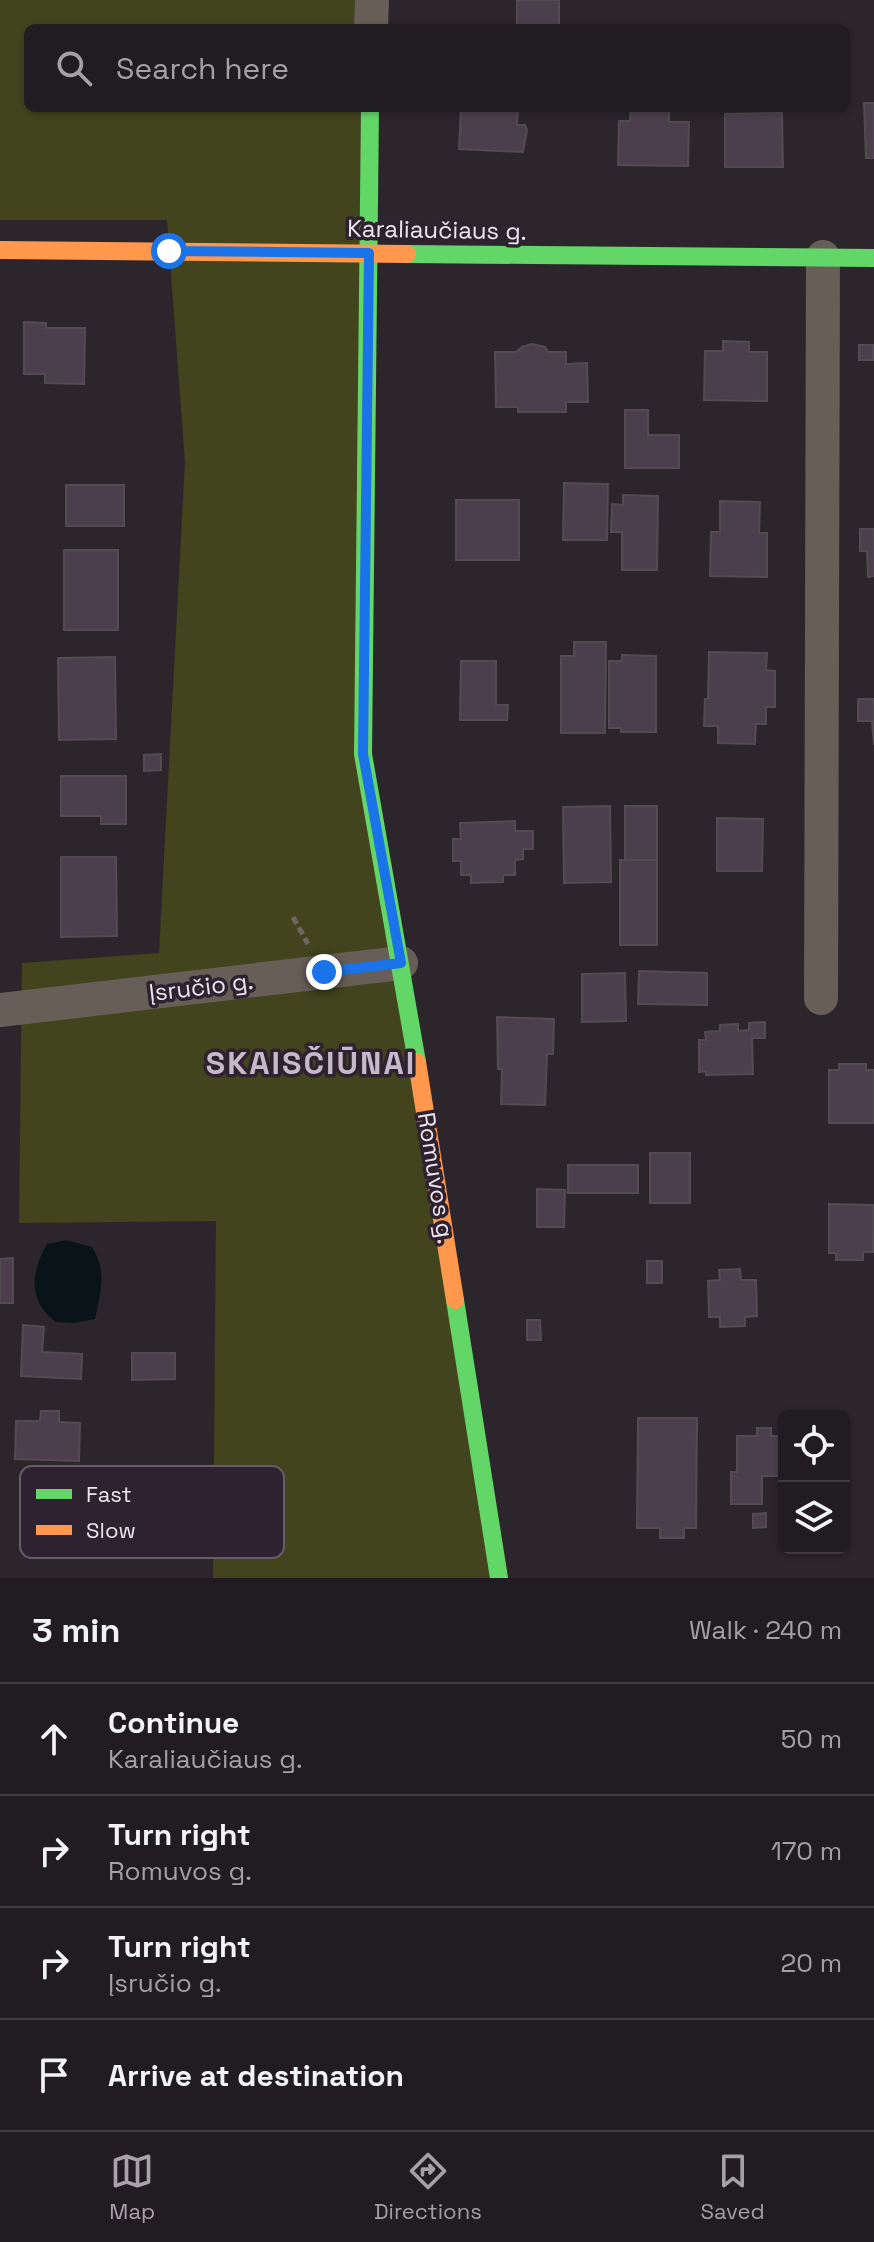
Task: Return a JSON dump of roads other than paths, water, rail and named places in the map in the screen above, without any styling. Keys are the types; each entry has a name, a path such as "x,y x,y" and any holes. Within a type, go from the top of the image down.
{"street":[{"path":"371,24 372,0"},
{"name":"Romuvos g.","path":"370,112 363,754 401,963 499,1578"},
{"name":"Karaliaučiaus g.","path":"0,250 874,258"},
{"path":"821,998 823,257"},
{"name":"Įsručio g.","path":"0,1010 401,963"}],"district":[{"name":"SKAISČIŪNAI","path":"311,1063"}]}
